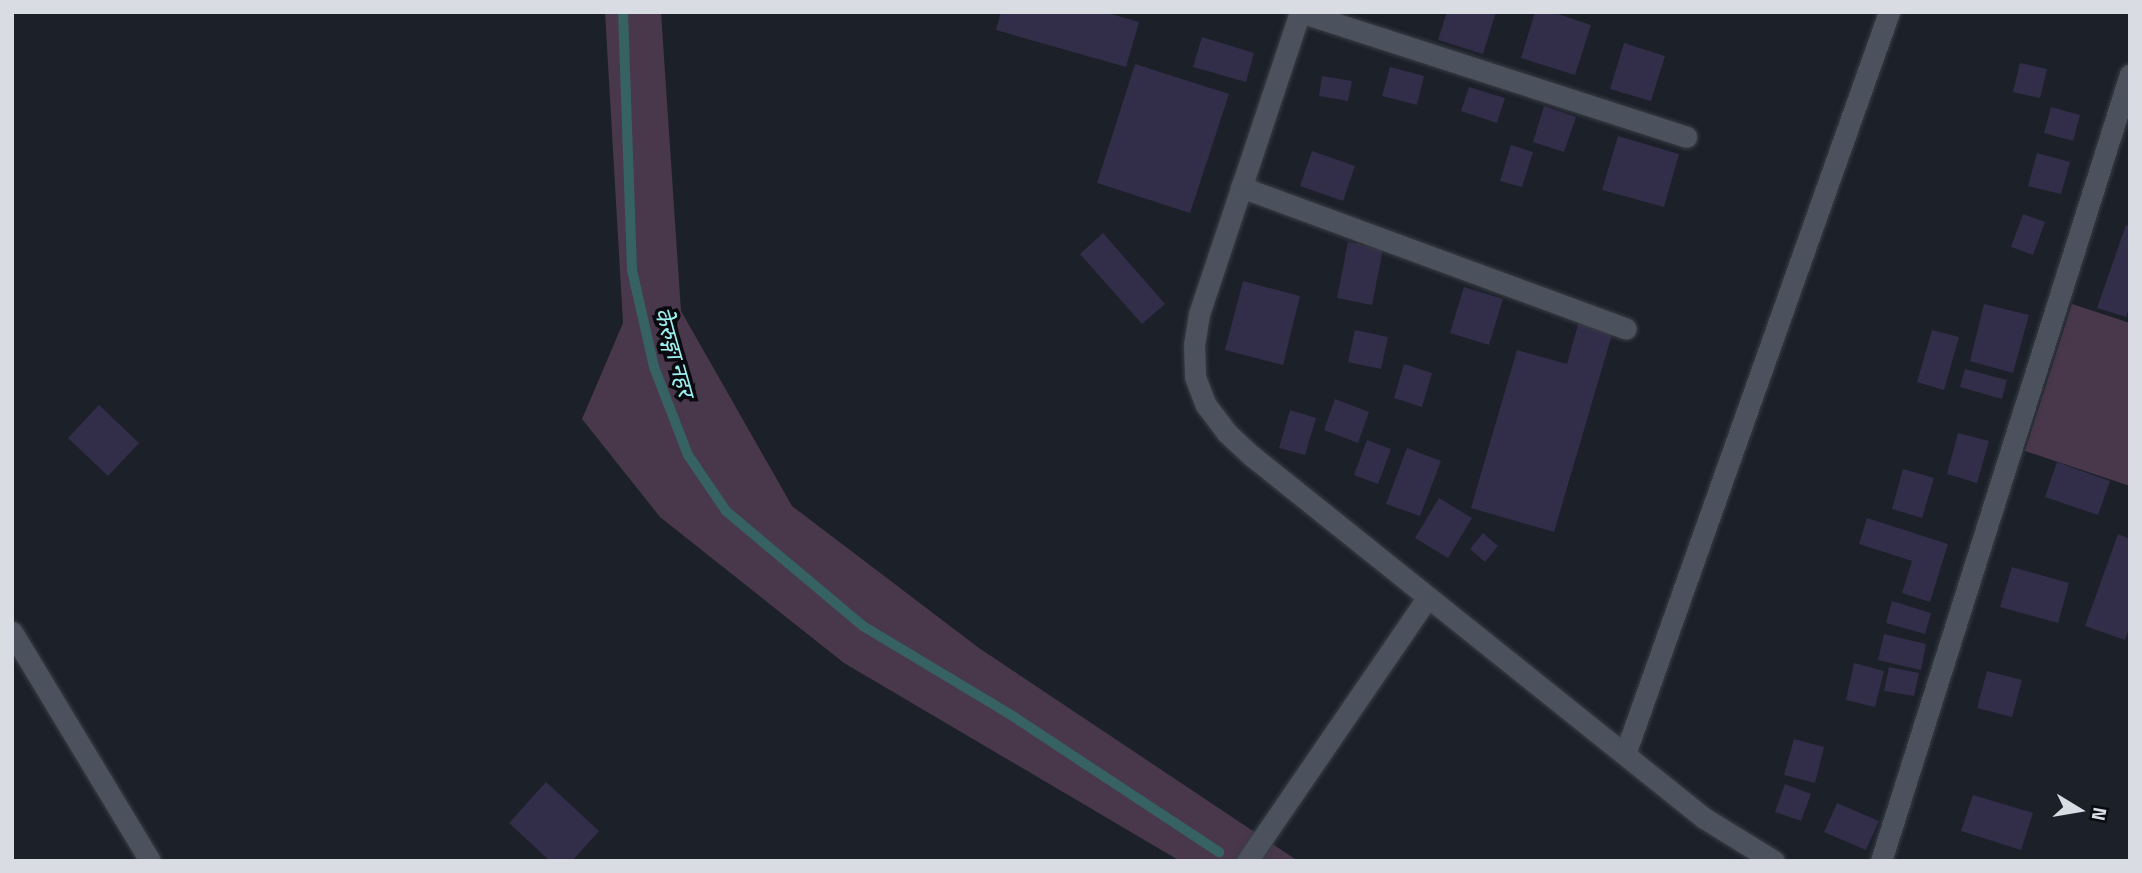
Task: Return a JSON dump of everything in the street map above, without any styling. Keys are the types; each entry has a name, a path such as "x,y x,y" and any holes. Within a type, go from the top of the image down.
{"street":[{"path":"1686,137 1300,12 1199,314 1194,345 1195,377 1206,405 1226,432 1252,456 1704,818 1774,861"},
{"path":"1625,754 1889,12"},
{"path":"1881,861 2130,74"},
{"path":"1241,187 1626,328"},
{"path":"1247,861 1428,597"},
{"path":"12,632 150,861"}],"shaded area":[{"path":"605,12 661,12 681,311 792,506 979,648 1298,861 1180,861 844,663 660,517 582,419 623,323"},
{"path":"2072,304 2130,323 2130,486 2025,451"}],"building":[{"path":"1001,12 1104,12 1139,22 1126,67 996,30"},
{"path":"1447,12 1496,12 1483,54 1438,40"},
{"path":"1535,12 1552,12 1591,25 1575,75 1521,58"},
{"path":"1202,37 1254,53 1246,82 1193,67"},
{"path":"1624,43 1665,56 1651,101 1610,89"},
{"path":"2020,63 2047,69 2040,98 2013,92"},
{"path":"1135,64 1229,94 1190,213 1097,183"},
{"path":"1390,67 1424,76 1417,105 1382,96"},
{"path":"1322,76 1352,81 1348,101 1319,96"},
{"path":"1469,87 1505,98 1497,123 1461,111"},
{"path":"1544,106 1576,117 1564,152 1533,142"},
{"path":"2051,107 2080,115 2073,141 2044,133"},
{"path":"1618,136 1679,154 1664,207 1602,190"},
{"path":"1511,145 1533,152 1522,187 1500,181"},
{"path":"1312,151 1355,166 1343,201 1300,186"},
{"path":"2037,153 2070,162 2061,194 2028,186"},
{"path":"2023,214 2045,222 2033,255 2011,247"},
{"path":"2126,225 2130,226 2130,305 2126,317 2097,308"},
{"path":"1103,233 1165,304 1142,324 1080,254"},
{"path":"1348,242 1383,249 1372,305 1337,298"},
{"path":"1243,281 1300,296 1283,365 1225,350"},
{"path":"1464,287 1503,299 1489,345 1450,333"},
{"path":"1984,304 2029,315 2013,373 1970,361"},
{"path":"1579,321 1613,331 1554,532 1471,508 1517,350 1567,364"},
{"path":"1355,330 1388,337 1381,369 1348,362"},
{"path":"1932,330 1959,337 1944,390 1917,382"},
{"path":"1404,364 1432,373 1422,407 1394,398"},
{"path":"1965,369 2007,380 2002,399 1960,387"},
{"path":"1335,399 1369,412 1358,443 1324,430"},
{"path":"99,405 139,443 108,476 68,438"},
{"path":"1290,410 1316,418 1305,455 1279,448"},
{"path":"1958,433 1989,441 1977,483 1947,474"},
{"path":"1367,440 1391,449 1378,484 1354,475"},
{"path":"1407,448 1441,461 1420,516 1386,504"},
{"path":"2057,462 2110,481 2098,515 2045,497"},
{"path":"1903,469 1934,478 1922,518 1892,509"},
{"path":"1439,498 1472,518 1448,558 1415,538"},
{"path":"1867,518 1948,544 1930,602 1902,593 1912,561 1859,544"},
{"path":"1483,533 1498,546 1485,562 1470,549"},
{"path":"2118,534 2130,539 2130,626 2125,640 2085,626"},
{"path":"2012,567 2069,583 2058,623 2000,607"},
{"path":"1892,601 1931,613 1925,634 1886,623"},
{"path":"1884,634 1926,644 1921,670 1878,660"},
{"path":"1854,663 1884,671 1875,707 1846,700"},
{"path":"1889,667 1919,673 1914,696 1884,691"},
{"path":"1987,671 2022,680 2012,717 1977,708"},
{"path":"1794,739 1824,747 1815,783 1784,775"},
{"path":"546,782 599,831 572,861 550,861 509,823"},
{"path":"1785,784 1811,794 1801,821 1775,812"},
{"path":"1973,795 2033,813 2021,850 1961,831"},
{"path":"1837,803 1879,821 1866,850 1824,832"}],"waterway":[{"name":"केेरुङ्गा नहर","path":"623,12 632,270 654,367 688,455 726,511 863,626 1008,713 1219,852"}]}
